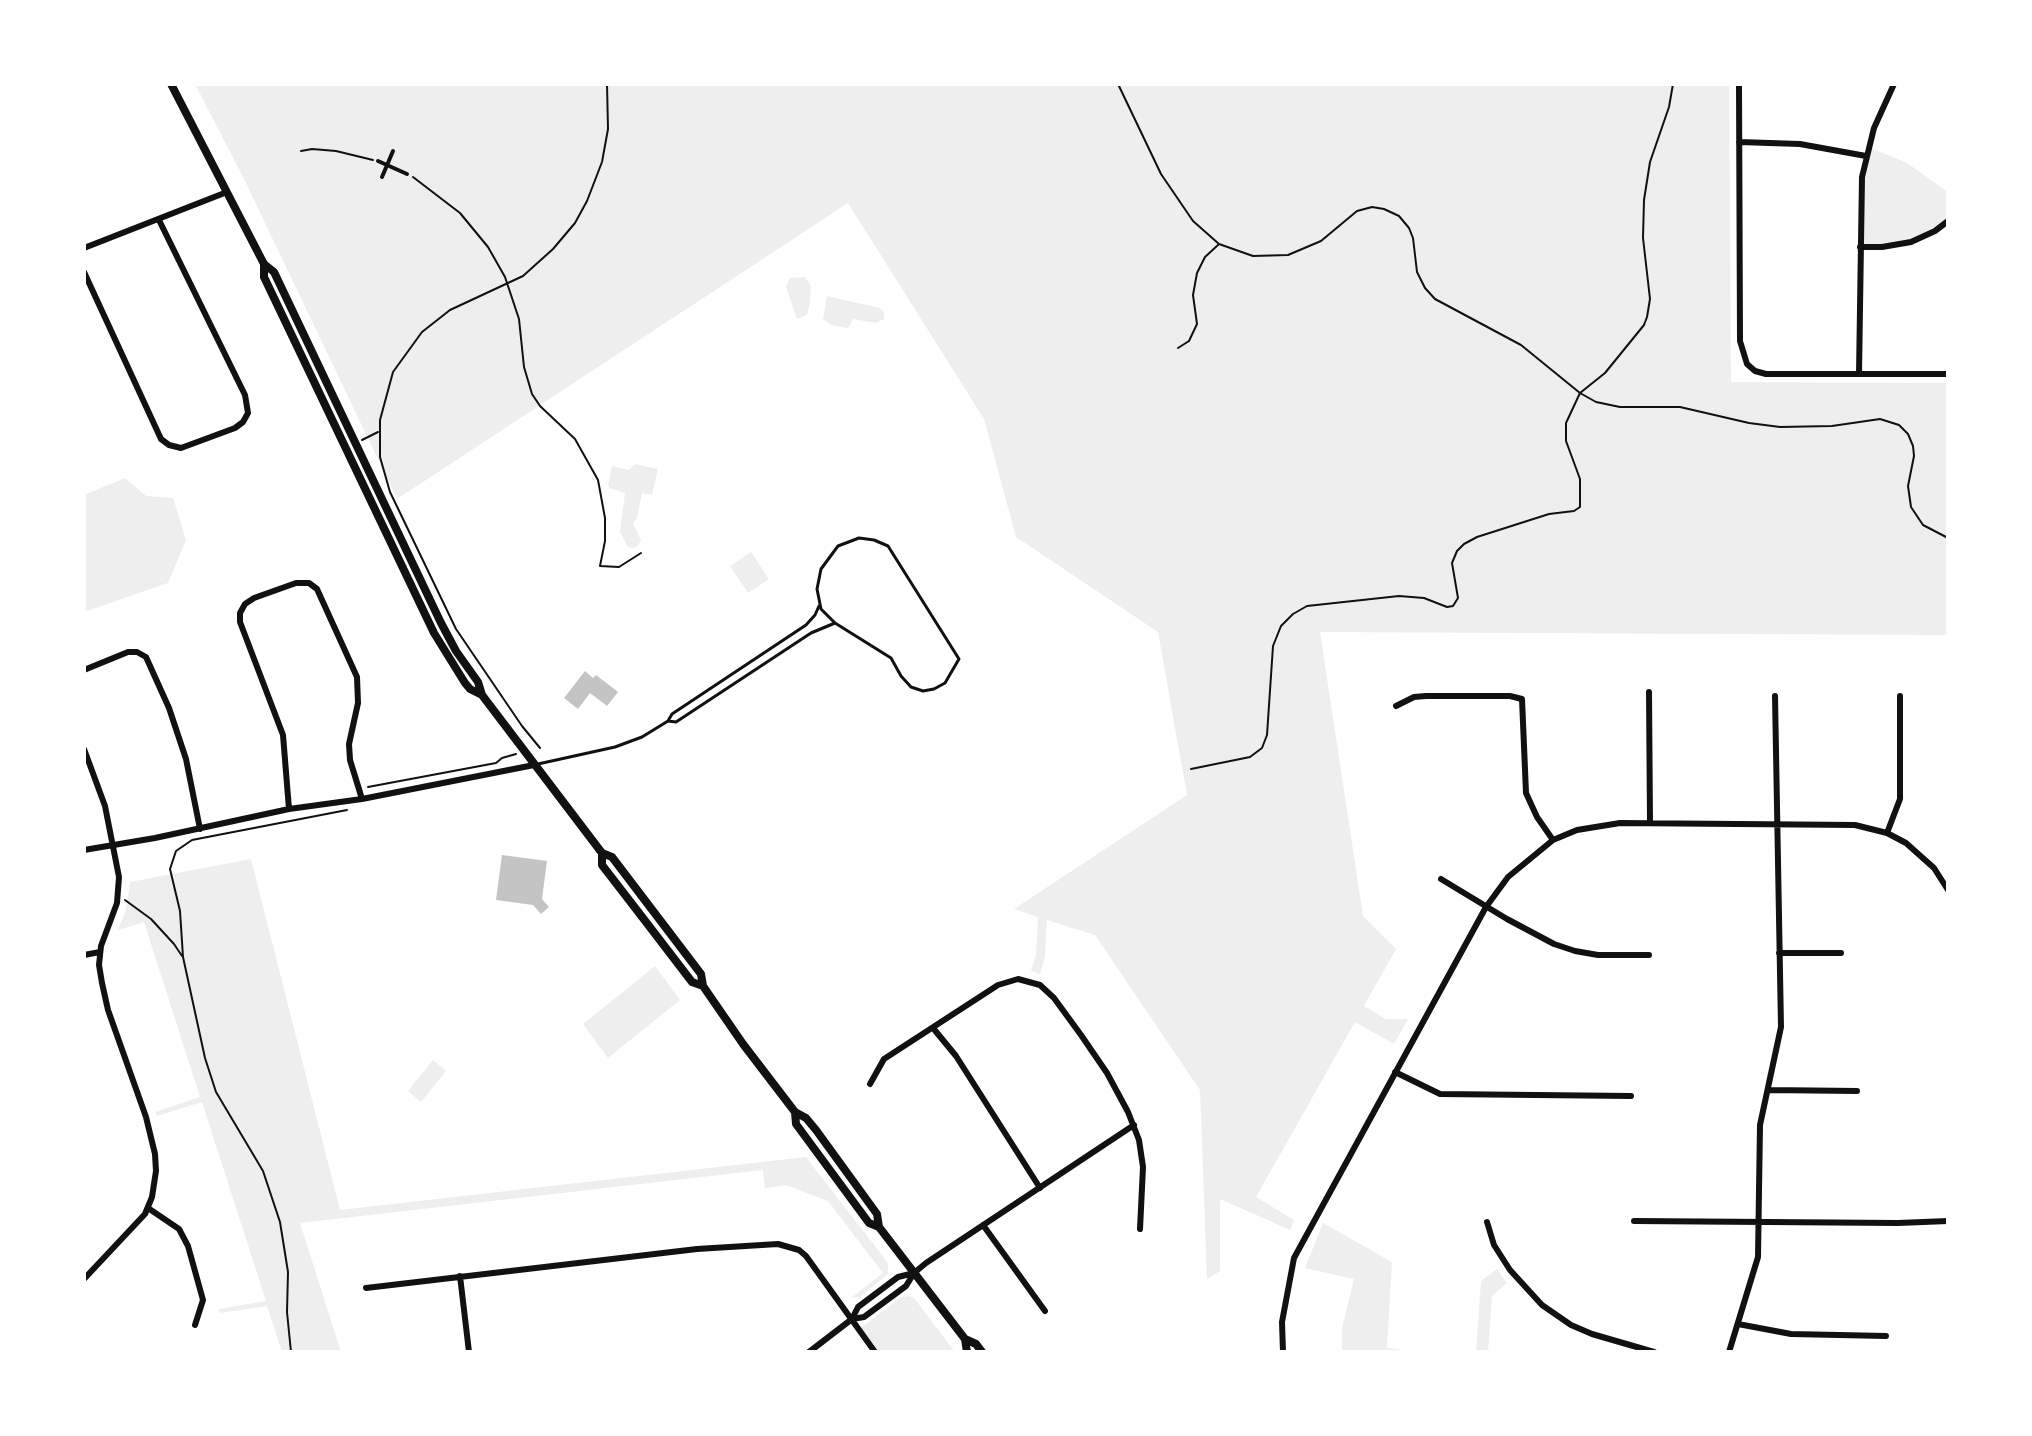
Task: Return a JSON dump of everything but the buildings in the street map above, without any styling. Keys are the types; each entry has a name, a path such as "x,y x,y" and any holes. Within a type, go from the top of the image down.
{"main road":[{"path":"171,84 264,264 274,272 441,623 478,682 482,695 602,853 602,865 692,982 703,986 795,1112 796,1124 869,1223 879,1227 965,1339 976,1344 982,1352"},
{"path":"264,264 264,277 434,633 465,683 482,695"},
{"path":"965,1339 967,1352"}],"street":[{"path":"1739,84 1740,341 1747,364 1755,371 1766,374 1948,374"},
{"path":"1859,374 1860,198 1874,128 1894,84"},
{"path":"1739,142 1800,144 1866,156"},
{"path":"382,177 393,151"},
{"path":"378,161 407,174"},
{"path":"84,248 227,192"},
{"path":"84,272 161,439 181,448 235,428 248,413 245,395 159,220"},
{"path":"1860,247 1911,242 1948,221"},
{"path":"289,809 283,735 240,622 240,613 245,604 254,598 296,583 309,583 317,589 357,677 358,703 349,744 350,760 362,799"},
{"path":"84,670 128,652 137,652 146,657 169,708 186,759 200,829"},
{"path":"1649,692 1650,823"},
{"path":"1396,706 1414,697 1426,696 1510,696 1522,699 1526,793 1537,817 1553,840"},
{"path":"1729,1352 1758,1257 1760,1125 1781,1027 1775,696"},
{"path":"1887,833 1900,799 1900,696"},
{"path":"84,749 105,806 119,877 118,896 100,952 99,965 108,1010 141,1102 155,1154 155,1180 148,1208 85,1275"},
{"path":"84,850 534,765"},
{"path":"1283,1352 1282,1322 1294,1258 1486,907 1508,877 1553,840 1603,824 1844,823 1887,833 1906,843 1925,859 1948,890"},
{"path":"1441,879 1554,944 1598,955 1649,955"},
{"path":"84,955 100,952"},
{"path":"1779,953 1841,953"},
{"path":"870,1084 884,1059 998,985 1018,979 1032,981 1048,991 1081,1035 1107,1073 1134,1125 1143,1167 1140,1229"},
{"path":"933,1028 956,1056 1040,1188"},
{"path":"1395,1072 1440,1094 1631,1096"},
{"path":"1768,1090 1857,1091"},
{"path":"809,1352 852,1319 858,1307 898,1277 914,1273 1134,1125"},
{"path":"148,1208 179,1229 188,1246 203,1300 195,1325"},
{"path":"1634,1221 1948,1221"},
{"path":"1487,1222 1494,1245 1510,1270 1542,1305 1571,1325 1592,1334 1654,1352"},
{"path":"983,1225 1045,1311"},
{"path":"366,1288 697,1249 789,1245 806,1256 875,1352"},
{"path":"852,1319 864,1317 906,1286 914,1273"},
{"path":"460,1276 469,1352"},
{"path":"1738,1324 1791,1334 1886,1336"}],"lane":[{"path":"534,765 615,747 642,737 806,625 819,606 818,578 827,558 849,540 874,540 888,546 959,659 945,683 923,691 911,687 891,658 835,623 819,606"},
{"path":"668,721 676,722 811,633 835,623"}],"path":[{"path":"540,748 456,629 390,492 382,467 379,431 384,399 393,372 412,342 450,310 523,276 553,249 575,223 597,178 606,146 609,113 607,84"},
{"path":"1118,84 1161,174 1193,221 1219,244 1253,256 1288,255 1316,244 1357,211 1372,207 1384,209 1402,219 1411,231 1417,272 1435,299 1521,345 1580,393 1600,404 1615,407 1680,407 1780,427 1822,427 1880,419 1893,422 1908,434 1913,446 1908,486 1913,511 1926,528 1948,538"},
{"path":"1191,769 1250,757 1262,748 1267,735 1273,646 1281,626 1300,610 1312,605 1399,596 1424,598 1447,607 1453,606 1458,598 1453,559 1464,544 1544,516 1574,511 1581,502 1581,485 1565,436 1569,415 1580,393 1605,373 1647,317 1650,295 1644,248 1644,200 1650,162 1669,107 1673,84"},
{"path":"301,151 336,151 378,161"},
{"path":"407,174 460,213 488,247 508,284 519,319 524,367 532,394 540,406 575,439 598,480 605,518 600,566 619,567 641,553"},
{"path":"1178,348 1191,339 1197,324 1193,290 1198,269 1219,244"},
{"path":"356,444 379,431"},
{"path":"171,876 180,911 183,957 201,1041 216,1092 260,1164 274,1199 286,1251 291,1352"},
{"path":"118,896 151,919 183,957"}],"shaded area":[{"path":"195,84 1729,84 1731,382 1948,383 1948,635 1320,632 1363,916 1396,949 1364,1006 1386,1019 1408,1019 1394,1044 1355,1022 1256,1197 1294,1220 1290,1230 1220,1199 1220,1271 1207,1279 1200,1090 1095,935 1047,920 1045,957 1040,974 1031,971 1036,955 1038,917 1014,909 1187,795 1158,632 1016,537 984,419 848,203 397,499 243,177"},
{"path":"1868,147 1907,163 1948,192 1948,221 1935,231 1898,245 1860,247 1860,198"},
{"path":"805,277 811,286 809,307 807,315 797,319 786,287 790,278"},
{"path":"827,296 880,308 884,319 876,323 853,319 848,328 831,325 823,319"},
{"path":"635,464 658,469 652,495 642,493 633,523 641,540 633,548 628,547 620,532 625,493 608,485 612,466 629,470"},
{"path":"125,478 146,496 173,498 186,540 168,583 84,612 84,495"},
{"path":"751,552 769,579 748,593 730,566"},
{"path":"251,859 340,1210 806,1157 888,1263 888,1274 860,1297 851,1298 883,1273 828,1201 786,1185 765,1188 763,1170 300,1223 341,1352 282,1352 267,1306 220,1313 219,1309 266,1301 202,1102 157,1116 155,1112 200,1097 144,922 118,930 126,910 130,882"},
{"path":"655,966 680,1000 608,1058 583,1024"},
{"path":"433,1060 446,1071 421,1102 408,1091"},
{"path":"1323,1223 1392,1262 1387,1348 1419,1352 1342,1352 1342,1328 1354,1279 1305,1268"},
{"path":"1497,1269 1507,1283 1492,1296 1488,1352 1476,1352 1481,1281"},
{"path":"901,1297 914,1298 955,1352 880,1352 861,1328"}]}
